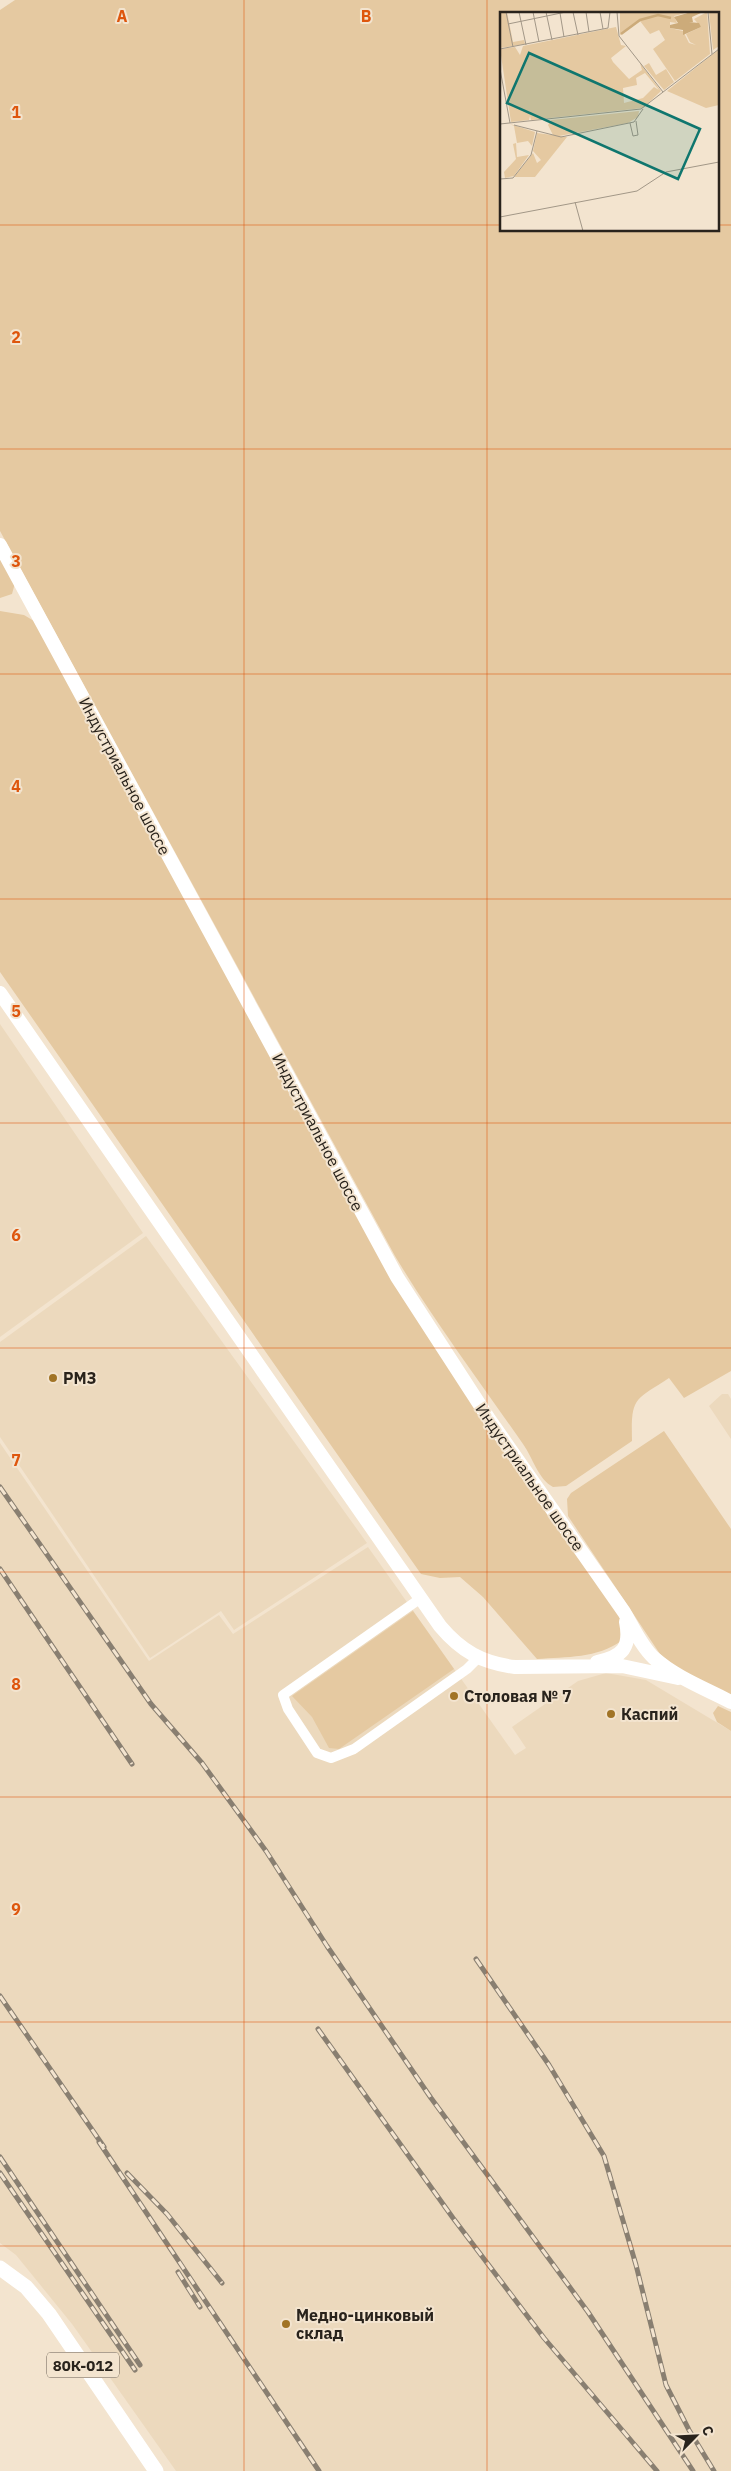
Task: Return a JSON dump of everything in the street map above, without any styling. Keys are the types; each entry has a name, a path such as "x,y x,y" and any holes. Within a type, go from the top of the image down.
{"main road":[{"name":"Индустриальное шоссе","path":"0,545 397,1277 489,1419 624,1612 640,1641 653,1657 691,1681 731,1702"},
{"name":"Индустриальное шоссе","path":"0,993 421,1598 454,1642 478,1658 498,1665 515,1667 622,1666 691,1681"},
{"path":"575,1666 606,1660 618,1655 626,1647 629,1638 624,1612"},
{"name":"80К-012","path":"0,2268 26,2287 49,2314 156,2471"}],"street":[{"path":"421,1598 283,1695 288,1709 318,1753 332,1758 354,1749 467,1669 478,1658"}],"shaded area":[{"path":"15,0 731,0 731,1371 684,1398 669,1378 648,1391 637,1402 632,1416 632,1441 566,1486 553,1487 543,1479 527,1450 441,1328 395,1256 0,531 0,10"},
{"path":"0,555 15,583 12,594 0,598"},
{"path":"0,611 24,615 34,621 389,1274 620,1616 623,1631 621,1641 612,1647 581,1656 537,1659 483,1597 460,1577 440,1578 421,1574 0,972"},
{"path":"0,1024 143,1233 0,1337"},
{"name":"РМЗ","path":"146,1236 367,1543 234,1630 221,1611 150,1658 0,1437 0,1342"},
{"path":"722,1394 728,1394 731,1399 731,1439 709,1406"},
{"path":"664,1431 731,1529 731,1696 676,1667 660,1654 568,1516 567,1499 571,1493"},
{"path":"0,1443 149,1661 219,1615 233,1634 368,1547 515,1755 526,1748 512,1727 578,1681 606,1673 646,1680 731,1731 731,2471 176,2471 72,2324 16,2255 0,2243"},
{"path":"413,1611 454,1669 339,1749 329,1748 312,1717 292,1696"},
{"path":"718,1706 731,1712 731,1731 717,1722 713,1713"}],"railway":[{"path":"0,1487 151,1704 202,1763 266,1851 327,1946 431,2098 588,2312 693,2471"},
{"path":"0,1569 132,1764"},
{"path":"476,1959 549,2065 604,2156 636,2265 666,2385 689,2430 714,2471"},
{"path":"0,1996 104,2147"},
{"path":"318,2029 453,2218 544,2338 657,2471"},
{"path":"99,2142 319,2471"},
{"path":"0,2157 140,2365"},
{"path":"0,2173 135,2370"},
{"path":"127,2173 167,2214 222,2283"},
{"path":"178,2272 200,2307"}],"place":[{"name":"РМЗ","path":"53,1378"},
{"name":"Столовая № 7","path":"454,1696"},
{"name":"Каспий","path":"611,1714"},
{"name":"Медно-цинковый склад","path":"286,2324"}]}
